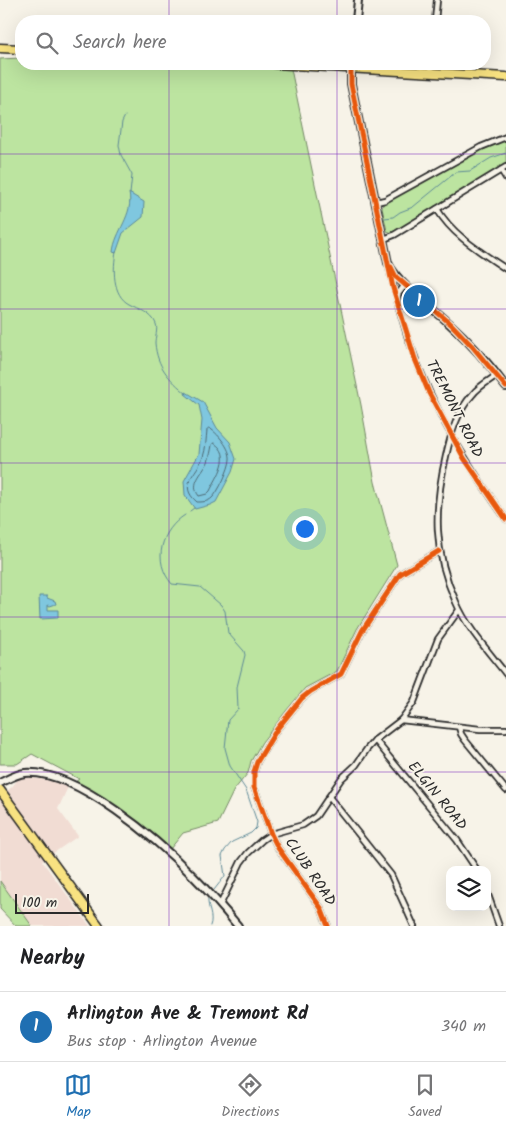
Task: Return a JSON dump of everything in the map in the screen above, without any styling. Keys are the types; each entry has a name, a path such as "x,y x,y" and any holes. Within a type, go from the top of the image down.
{"main road":[{"path":"0,48 15,49"},
{"path":"396,70 506,77"},
{"path":"0,790 99,926"}],"street":[{"path":"357,15 358,0"},
{"path":"436,15 437,0"},
{"name":"TREMONT ROAD","path":"351,70 351,84 393,288 415,359 429,393 464,458 506,519"},
{"path":"506,71 506,77"},
{"path":"376,202 385,200 481,147 506,137"},
{"path":"384,239 394,236 506,166"},
{"path":"501,170 506,178"},
{"path":"437,209 452,230 506,269"},
{"path":"388,263 396,277 451,324 506,387"},
{"path":"397,301 398,294 405,285"},
{"path":"497,375 473,393 459,414 451,435 440,480 436,519 439,551 459,610 506,674"},
{"name":"CLUB ROAD","path":"328,926 322,908 278,848 271,834 254,787 254,772 277,729 306,694 341,674 362,631 400,574 439,551"},
{"path":"220,905 241,862 248,853 271,834 309,822 321,810 341,779 356,765 375,740 401,720 414,702 438,638 459,610"},
{"path":"401,720 459,727 506,729"},
{"path":"459,727 465,740 506,790"},
{"name":"ELGIN ROAD","path":"375,740 457,840 473,866"},
{"path":"0,783 20,774 32,773 49,776 82,790 157,843 195,877 238,926"},
{"path":"330,797 391,875 414,926"},
{"path":"491,903 499,926"}],"shaded area":[{"path":"24,777 53,781 68,787 58,809 78,836 42,861 90,926 32,926 0,881 0,796 12,787 18,779"}],"green space":[{"path":"15,58 15,70 291,70 361,405 375,482 397,565 357,629 337,671 305,688 286,711 262,742 251,761 248,773 234,790 218,823 183,833 170,849 124,813 75,782 79,779 32,754 17,764 0,764 0,59"},
{"path":"506,140 506,164 392,233 387,231 382,208 384,201 473,154"},
{"path":"0,881 32,926 16,926 0,909"}],"water":[{"path":"129,193 144,202 143,217 123,233 116,253 113,252 114,244 127,216 130,201"},
{"path":"186,392 203,402 217,428 230,442 236,459 232,472 216,502 195,509 185,495 184,481 199,454 202,420 199,405 185,394"},
{"path":"39,596 47,596 47,598 55,601 56,604 48,605 48,610 58,610 58,618 40,619"}],"waterway":[{"path":"125,116 122,122 119,145 121,155 132,175 130,194"},
{"path":"385,218 393,217 413,207 456,172 470,171 491,158 506,153"},
{"path":"116,252 114,273 119,294 123,300 154,320 157,326 156,351 161,366 169,378 187,394"},
{"path":"190,511 194,508"},
{"path":"185,515 177,521 165,537 162,546 162,566 172,584 200,587 221,605 225,611 228,633 244,651 245,655 237,687 238,709 228,720 225,748 230,766 246,790 257,822 256,828 251,833 232,842 225,850 222,856 225,876 214,890"},
{"path":"208,899 211,919 210,926"}],"cycle path":[{"path":"351,70 351,84 393,288 415,359 429,393 464,458 506,519"},
{"path":"391,267 396,277 451,324 506,387"},
{"path":"328,926 321,908 278,848 271,834 254,787 254,772 257,762 277,729 302,698 341,674 362,631 400,574 439,551"}],"place":[{"name":"Arlington Ave & Tremont Rd","path":"419,301"}]}
